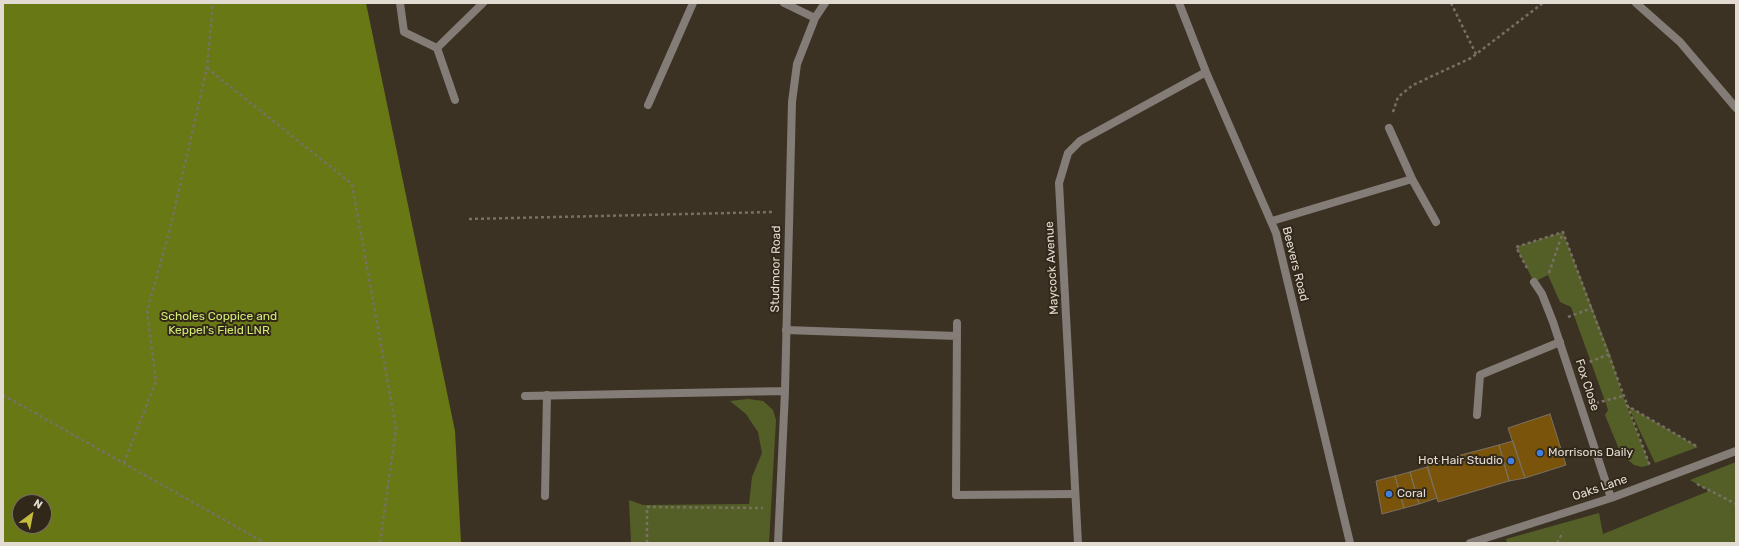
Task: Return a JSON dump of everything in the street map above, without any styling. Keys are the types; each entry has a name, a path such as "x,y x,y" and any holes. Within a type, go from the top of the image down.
{"street":[{"path":"400,3 404,32 437,48 455,100"},
{"path":"437,48 483,3"},
{"path":"648,105 693,3"},
{"path":"784,3 814,18"},
{"name":"Studmoor Road","path":"778,543 785,391 792,102 797,64 814,18 825,3"},
{"name":"Beevers Road","path":"1179,3 1206,72 1276,233 1350,543"},
{"path":"1636,3 1680,42 1736,108"},
{"name":"Maycock Avenue","path":"1078,543 1059,183 1068,153 1080,141 1103,127 1206,72"},
{"path":"1389,128 1412,179 1436,222"},
{"path":"1272,221 1412,179"},
{"name":"Fox Close","path":"1534,282 1542,294 1553,322 1611,498"},
{"path":"957,323 956,495 1076,494"},
{"path":"786,330 957,336"},
{"path":"1477,415 1480,375 1560,342"},
{"path":"525,396 785,391"},
{"path":"546,496 547,395"},
{"name":"Oaks Lane","path":"1470,543 1611,498 1736,451"}],"path":[{"path":"124,463 156,381 147,311 169,233 207,68 213,3"},
{"path":"1451,3 1476,54"},
{"path":"1389,128 1398,97 1413,85 1476,54 1543,3"},
{"path":"207,68 352,184 396,428 380,543"},
{"path":"469,219 789,212"},
{"path":"1534,282 1516,246 1563,232"},
{"path":"1542,294 1563,232"},
{"path":"1563,232 1610,354 1623,396 1656,481"},
{"path":"1553,322 1592,308"},
{"path":"1569,369 1610,354"},
{"path":"3,395 265,543"},
{"path":"1582,407 1623,396"},
{"path":"1626,404 1718,458"},
{"path":"1677,473 1736,504"},
{"path":"647,543 647,507 779,508"}],"green space":[{"name":"Scholes Coppice and Keppel's Field LNR","path":"3,3 366,3 455,431 461,543 3,543"},
{"path":"1563,232 1610,354 1623,396 1650,465 1642,467 1634,465 1621,454 1605,415 1608,410 1571,307 1560,302 1548,275 1534,282 1516,247"},
{"path":"748,399 763,401 773,410 776,420 769,543 631,543 629,500 643,505 749,504 752,477 762,453 758,432 746,414 730,401"},
{"path":"1628,406 1698,447 1655,463"},
{"path":"1736,462 1736,541 1731,543 1507,543 1506,539 1599,513 1603,534 1709,491 1690,480"}],"building":[{"name":"Morrisons Daily","path":"1550,414 1566,465 1525,478 1508,428"},
{"name":"Hot Hair Studio","path":"1513,441 1525,478 1509,481 1499,445"},
{"path":"1499,445 1509,481 1438,502 1427,464"},
{"path":"1427,467 1437,498 1419,504 1410,472"},
{"path":"1410,472 1419,504 1404,508 1395,476"},
{"name":"Coral","path":"1395,476 1404,508 1382,514 1376,481"}],"place":[{"name":"Morrisons Daily","path":"1540,453"},
{"name":"Hot Hair Studio","path":"1511,461"},
{"name":"Coral","path":"1389,494"}]}
